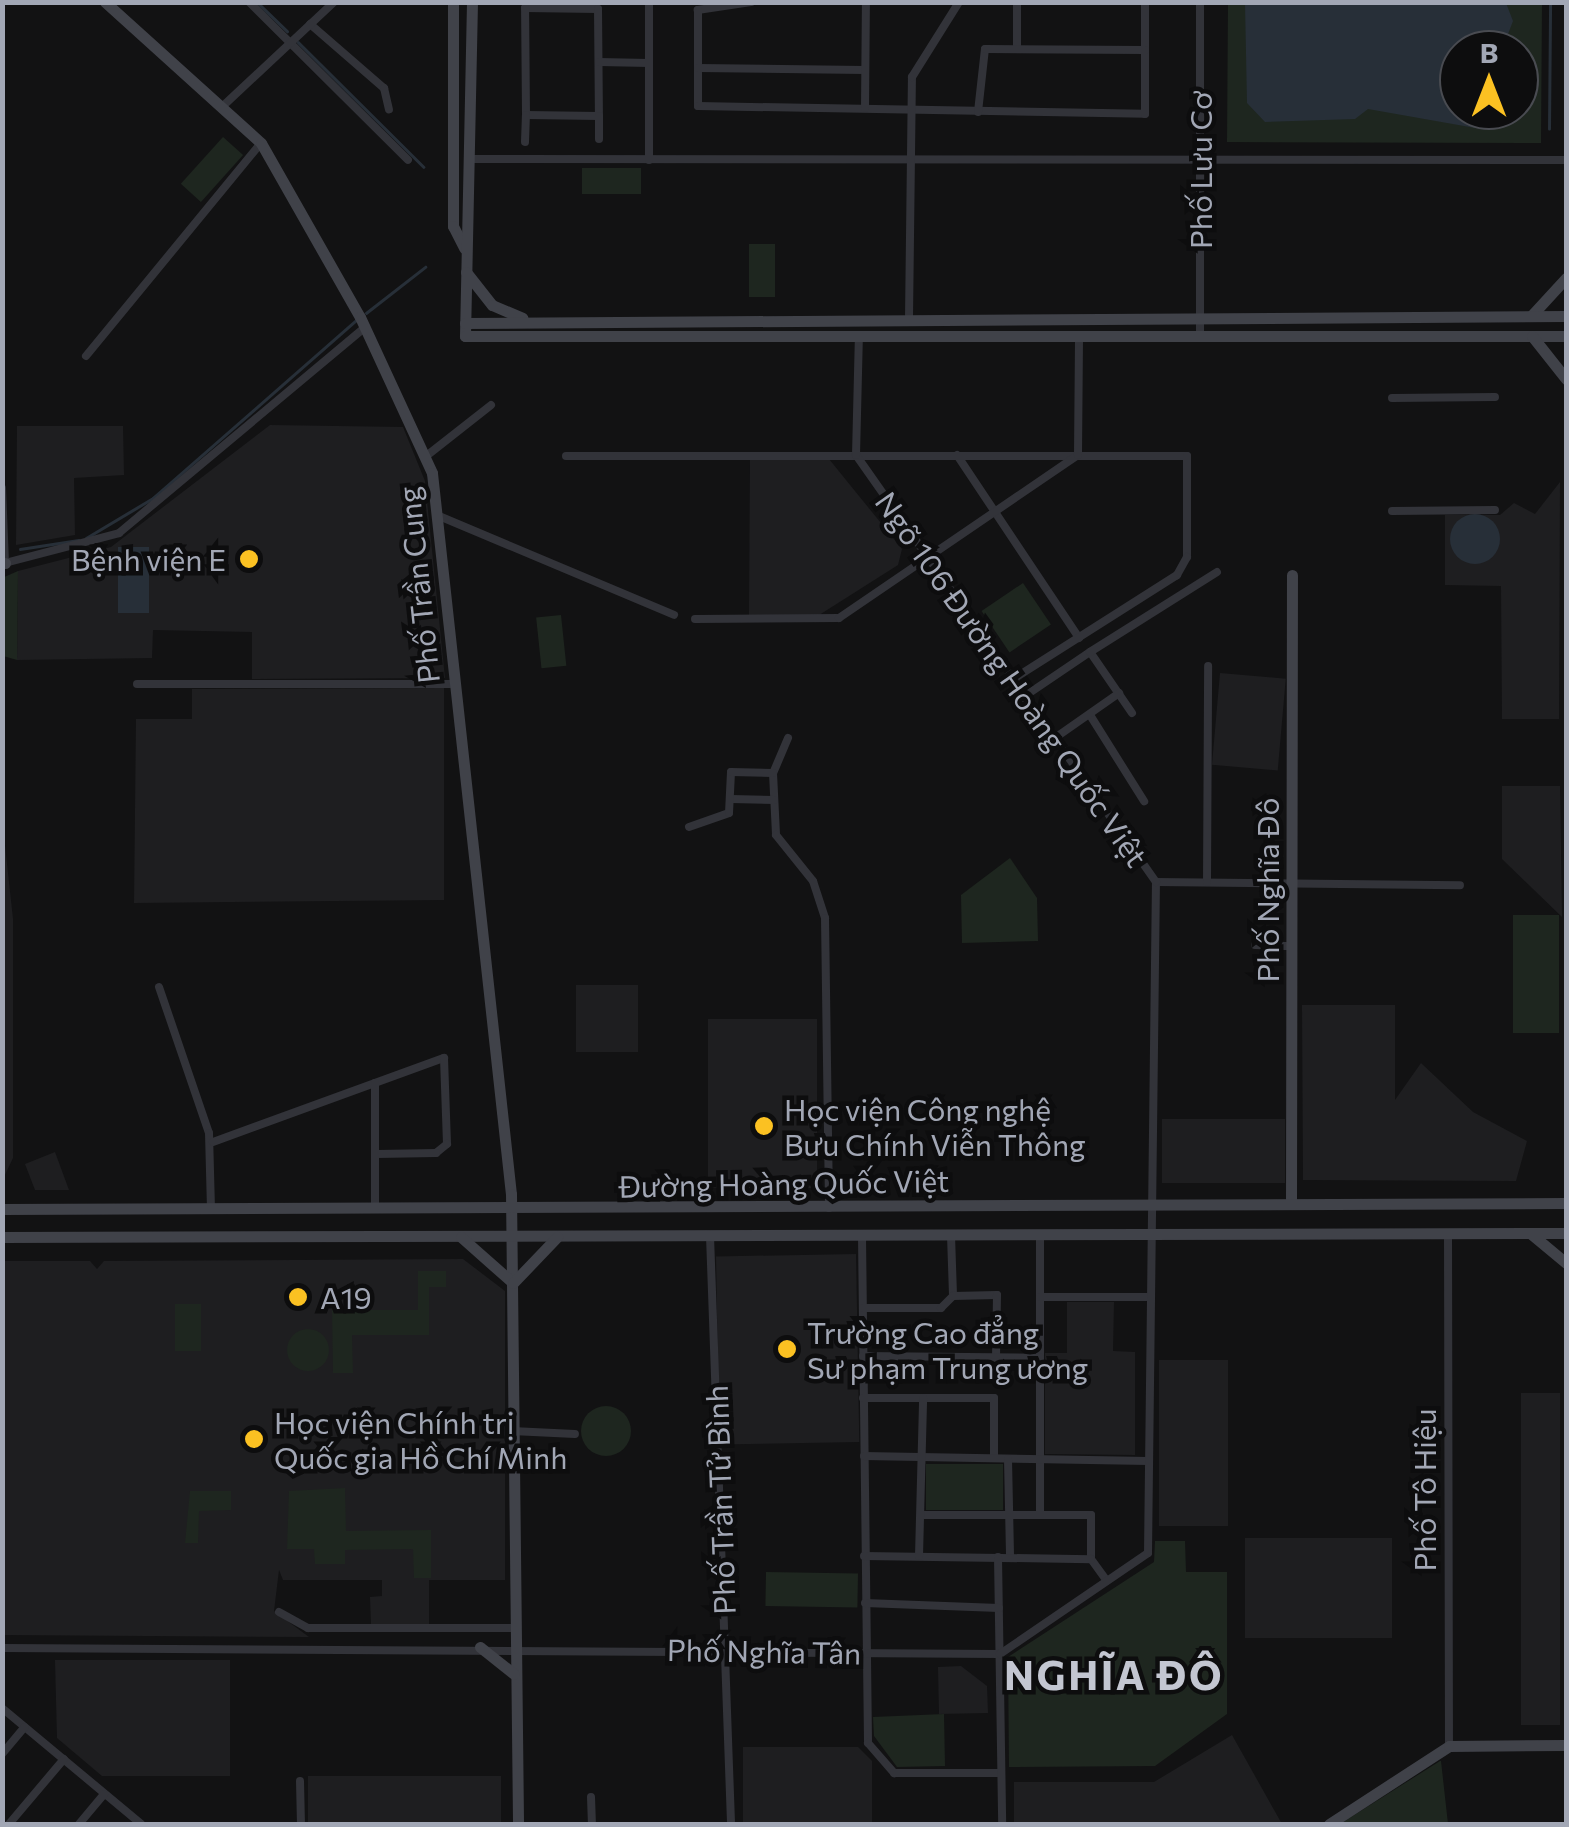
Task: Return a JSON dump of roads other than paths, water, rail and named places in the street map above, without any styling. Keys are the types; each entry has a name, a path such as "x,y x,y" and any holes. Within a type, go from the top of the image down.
{"main road":[{"name":"Phố Trần Cung","path":"105,2 224,105 261,143 363,323 425,457 440,516 453,684 512,1211 513,1647 518,1824"},
{"path":"453,2 453,226 464,248"},
{"path":"465,330 464,248 473,159 472,2"},
{"path":"464,269 492,305 522,318"},
{"path":"1531,316 1566,278"},
{"path":"465,330 522,318 1566,316"},
{"path":"465,330 860,336 1566,336"},
{"path":"1532,336 1566,379"},
{"name":"Phố Nghĩa Đô","path":"1291,1204 1292,575"},
{"name":"Đường Hoàng Quốc Việt","path":"2,1209 512,1211 1566,1202"},
{"path":"1530,1233 1566,1263"},
{"name":"Đường Hoàng Quốc Việt","path":"2,1237 1566,1233"},
{"path":"462,1237 513,1283 558,1237"},
{"path":"480,1647 514,1674"},
{"path":"1329,1824 1449,1746 1566,1745"}],"street":[{"path":"249,2 408,160"},
{"path":"224,105 287,40 334,2"},
{"path":"649,2 649,160"},
{"path":"751,2 698,10 698,106 1145,114 1145,2"},
{"path":"865,108 866,2"},
{"path":"909,318 910,108 924,47 958,2"},
{"path":"1017,2 1017,48"},
{"name":"Phố Lưu Cơ","path":"1200,2 1200,337"},
{"path":"526,142 525,5 598,8 600,139"},
{"path":"310,24 384,88 389,109"},
{"path":"978,112 978,59 985,49 1145,50"},
{"path":"599,62 649,62"},
{"path":"698,68 865,70"},
{"path":"526,115 599,116"},
{"path":"86,356 261,143"},
{"path":"473,159 1566,160"},
{"path":"2,488 4,563 119,534 363,323"},
{"path":"856,456 860,336"},
{"path":"1078,455 1079,336"},
{"path":"1392,398 1495,396"},
{"path":"425,457 491,405"},
{"path":"957,455 1078,638"},
{"path":"695,619 820,623 1078,455"},
{"path":"566,456 1187,456 1188,532 1177,575 1010,681"},
{"name":"Ngõ 106 Đường Hoàng Quốc Việt","path":"856,456 1010,681 1156,882 1152,1206"},
{"path":"1392,511 1495,510"},
{"path":"440,516 674,615"},
{"path":"1022,698 1217,572"},
{"path":"1090,652 1132,713"},
{"path":"1207,882 1208,666"},
{"path":"137,684 453,684"},
{"path":"1052,740 1118,693"},
{"path":"1090,714 1144,801"},
{"path":"788,738 773,773 776,835 808,874 826,938 830,1208"},
{"path":"689,827 719,823 731,799 732,772 773,773"},
{"path":"731,799 774,800"},
{"path":"1156,882 1460,884"},
{"path":"1255,946 1292,946"},
{"path":"159,987 209,1133 211,1210"},
{"path":"214,1142 444,1058 447,1144 436,1153 377,1154"},
{"path":"375,1083 375,1210"},
{"path":"1000,1654 1148,1553 1152,1206"},
{"name":"Phố Tô Hiệu","path":"1448,1233 1449,1746"},
{"path":"1040,1234 1040,1515"},
{"path":"951,1235 953,1296"},
{"name":"Phố Trần Tử Bình","path":"710,1236 731,1824"},
{"path":"862,1236 868,1742 894,1773 1001,1773"},
{"path":"863,1308 940,1308 953,1296 997,1295 996,1358"},
{"path":"1040,1298 1150,1297"},
{"path":"863,1356 1040,1358"},
{"path":"864,1398 994,1398 994,1458"},
{"path":"919,1556 923,1398"},
{"path":"512,1431 576,1434"},
{"path":"864,1456 1148,1461"},
{"path":"1008,1458 1010,1558"},
{"path":"921,1515 1091,1515 1091,1559 1107,1580"},
{"path":"864,1556 1091,1559"},
{"path":"998,1558 1002,1824"},
{"path":"865,1602 999,1608"},
{"path":"279,1612 308,1628 514,1628"},
{"name":"Phố Nghĩa Tân","path":"2,1648 513,1647 1000,1654"},
{"path":"2,1708 140,1824"},
{"path":"2,1754 25,1727"},
{"path":"10,1824 64,1760"},
{"path":"300,1781 300,1824"},
{"path":"79,1824 104,1794"},
{"path":"591,1797 592,1824"}],"waterway":[{"path":"257,2 287,31"},
{"path":"1549,129 1550,2"},
{"path":"298,42 424,167"},
{"path":"366,313 425,267"},
{"path":"86,538 153,498 355,321"},
{"path":"20,549 78,540"}],"place":[{"name":"Bệnh viện E","path":"249,559"},
{"name":"Học viện Công nghệ Bưu Chính Viễn Thông","path":"764,1126"},
{"name":"A19","path":"298,1297"},
{"name":"Trường Cao đẳng Sư phạm Trung ương","path":"787,1349"},
{"name":"Học viện Chính trị Quốc gia Hồ Chí Minh","path":"254,1439"}],"district":[{"name":"NGHĨA ĐÔ","path":"1114,1674"}]}
